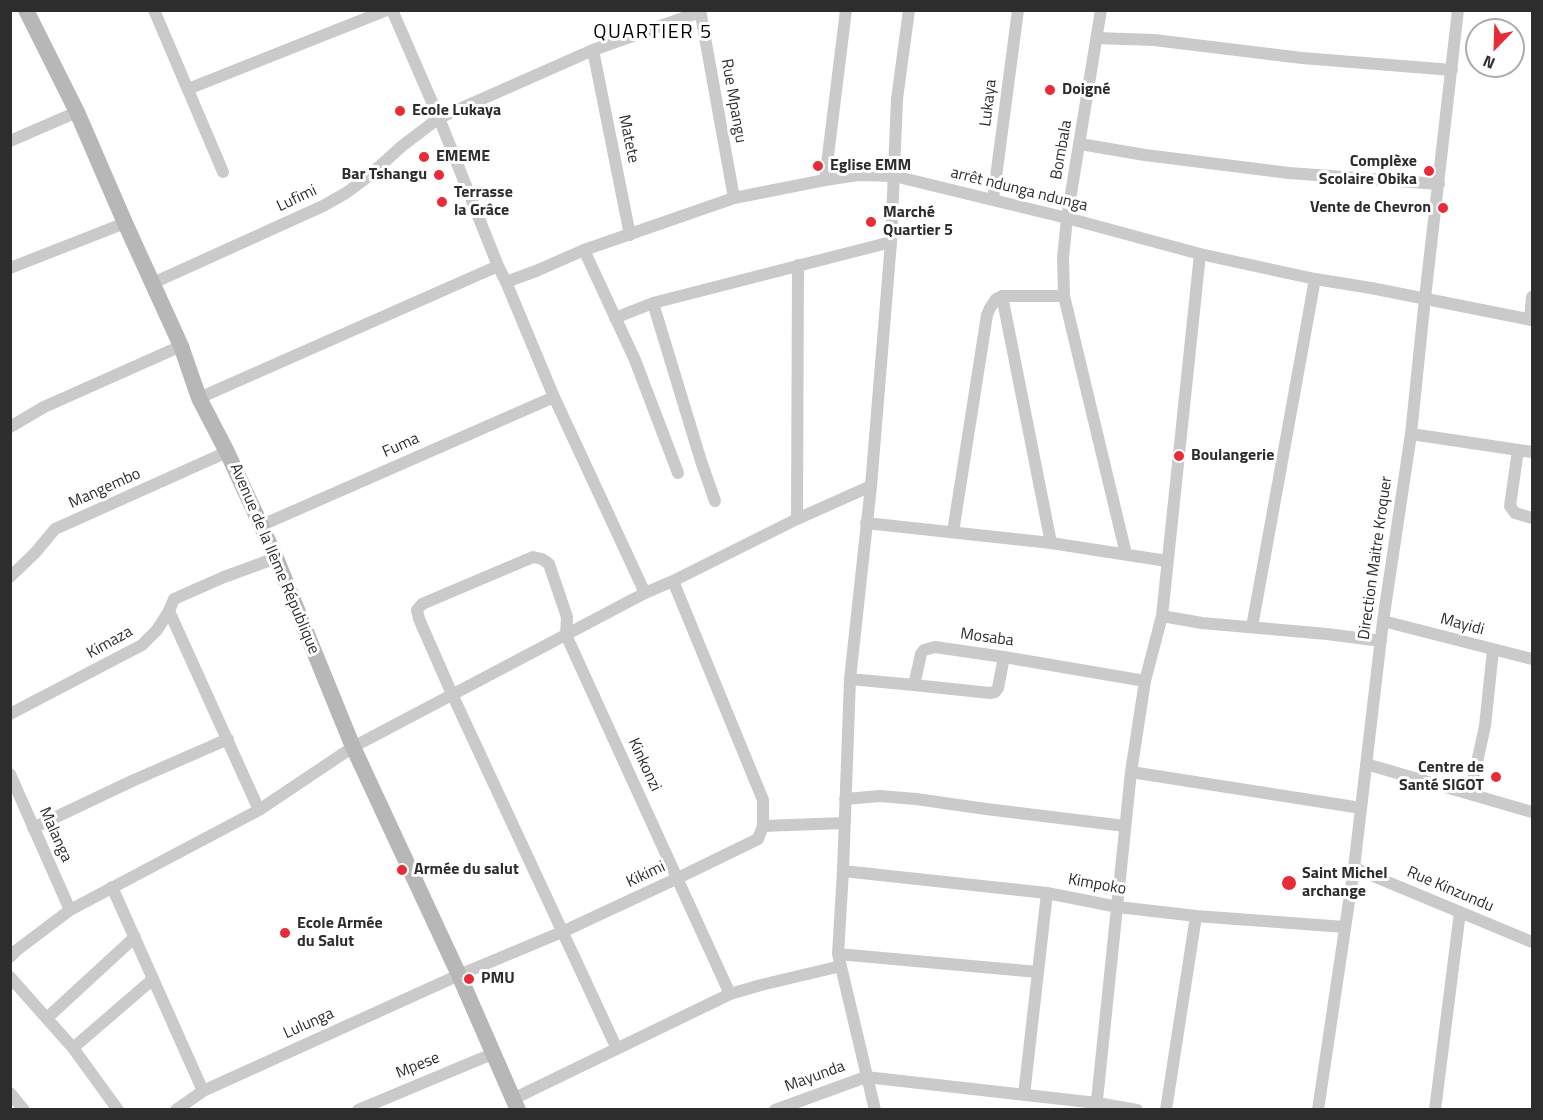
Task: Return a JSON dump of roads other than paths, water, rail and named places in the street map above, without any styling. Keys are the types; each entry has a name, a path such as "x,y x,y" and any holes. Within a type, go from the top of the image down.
{"street":[{"name":"Avenue de la IIème République","path":"26,10 77,112 182,346 200,398 262,525 353,747 516,1104"},
{"path":"154,10 223,172"},
{"path":"188,89 389,10 439,118 498,266 554,397 645,593"},
{"path":"825,180 846,10"},
{"path":"875,1110 840,960 844,823 850,679 872,486 891,242 897,99 909,10"},
{"name":"Lukaya","path":"993,200 1018,10"},
{"name":"Bombala","path":"1101,10 1067,218 1063,258 1064,296 1126,554"},
{"name":"Direction Maitre Kroquer","path":"1318,1110 1354,868 1383,621 1411,434 1458,10"},
{"name":"Lufimi","path":"153,283 323,206 369,176 402,146 439,118 593,50 700,11"},
{"name":"Rue Mpangu","path":"700,11 734,198"},
{"path":"1097,38 1154,40 1302,58 1452,70"},
{"name":"Matete","path":"593,50 630,235"},
{"path":"10,141 77,112"},
{"path":"1080,144 1145,155 1289,173 1438,184"},
{"name":"arrêt ndunga ndunga","path":"506,282 584,250 734,198 858,175 894,176 1067,218 1200,254 1315,279 1425,298 1531,320"},
{"path":"10,268 125,223"},
{"path":"615,318 652,303 891,242"},
{"path":"584,250 635,360 678,473"},
{"path":"1096,1106 1131,772 1145,681 1162,616 1200,254"},
{"path":"797,519 798,265"},
{"path":"200,398 498,266"},
{"path":"1252,627 1315,279"},
{"path":"953,532 987,315 992,303 1002,296 1064,296"},
{"path":"1002,296 1051,543"},
{"path":"1531,320 1533,297"},
{"path":"652,303 715,501"},
{"path":"10,426 44,407 182,346"},
{"name":"Fuma","path":"262,525 554,397"},
{"path":"1411,434 1533,452"},
{"path":"1518,450 1510,506 1515,513 1533,518"},
{"name":"Mangembo","path":"10,577 56,529 227,452"},
{"path":"13,950 70,910 259,810 353,747 645,593 797,519 872,486"},
{"path":"867,523 1051,543 1167,561"},
{"name":"Kinkonzi","path":"452,694 417,610 422,604 533,557 542,559 549,564 567,617 566,636 730,994"},
{"name":"Kimaza","path":"10,714 142,645 157,630 174,599 276,558"},
{"path":"673,580 763,800 763,826 844,823"},
{"path":"169,611 259,810"},
{"path":"1162,616 1202,623 1381,641"},
{"name":"Mayidi","path":"1383,621 1533,659"},
{"name":"Mosaba","path":"914,685 921,654 924,650 935,647 1145,681"},
{"path":"1470,794 1485,726 1493,650"},
{"path":"850,679 990,693 995,692 998,688 1004,657"},
{"path":"452,694 617,1049"},
{"path":"33,828 228,739"},
{"path":"1366,764 1533,812"},
{"path":"1131,772 1361,808"},
{"name":"Malanga","path":"10,774 70,910"},
{"path":"846,799 880,796 907,798 986,810 1125,826"},
{"name":"Kikimi","path":"459,975 562,932 758,839 763,826"},
{"name":"Rue Kinzundu","path":"1354,868 1533,942"},
{"name":"Kimpoko","path":"843,871 1047,893 1118,907 1196,916 1345,927"},
{"path":"112,887 203,1091"},
{"path":"1024,1095 1047,893"},
{"path":"1435,1110 1460,912"},
{"path":"1166,1110 1196,916"},
{"path":"47,1018 135,937"},
{"path":"516,1104 617,1049 730,994 840,960 1038,972"},
{"name":"Lulunga","path":"176,1110 203,1091 459,975"},
{"path":"10,977 73,1048 118,1110"},
{"path":"73,1048 153,979"},
{"name":"Mpese","path":"358,1110 492,1054"},
{"path":"866,1077 1137,1110"},
{"name":"Mayunda","path":"776,1110 866,1077"},
{"path":"10,1093 24,1110"}],"place":[{"name":"Doigné","path":"1050,90"},
{"name":"Ecole Lukaya","path":"400,111"},
{"name":"EMEME","path":"424,157"},
{"name":"Eglise EMM","path":"818,166"},
{"name":"Complèxe Scolaire Obika","path":"1429,171"},
{"name":"Bar Tshangu","path":"439,175"},
{"name":"Terrasse la Grâce","path":"442,202"},
{"name":"Vente de Chevron","path":"1443,208"},
{"name":"Marché Quartier 5","path":"871,222"},
{"name":"Boulangerie","path":"1179,456"},
{"name":"Centre de Santé SIGOT","path":"1496,777"},
{"name":"Armée du salut","path":"402,870"},
{"name":"Saint Michel archange","path":"1289,883"},
{"name":"Ecole Armée du Salut","path":"285,933"},
{"name":"PMU","path":"469,979"}],"district":[{"name":"QUARTIER 5","path":"653,33"}]}
